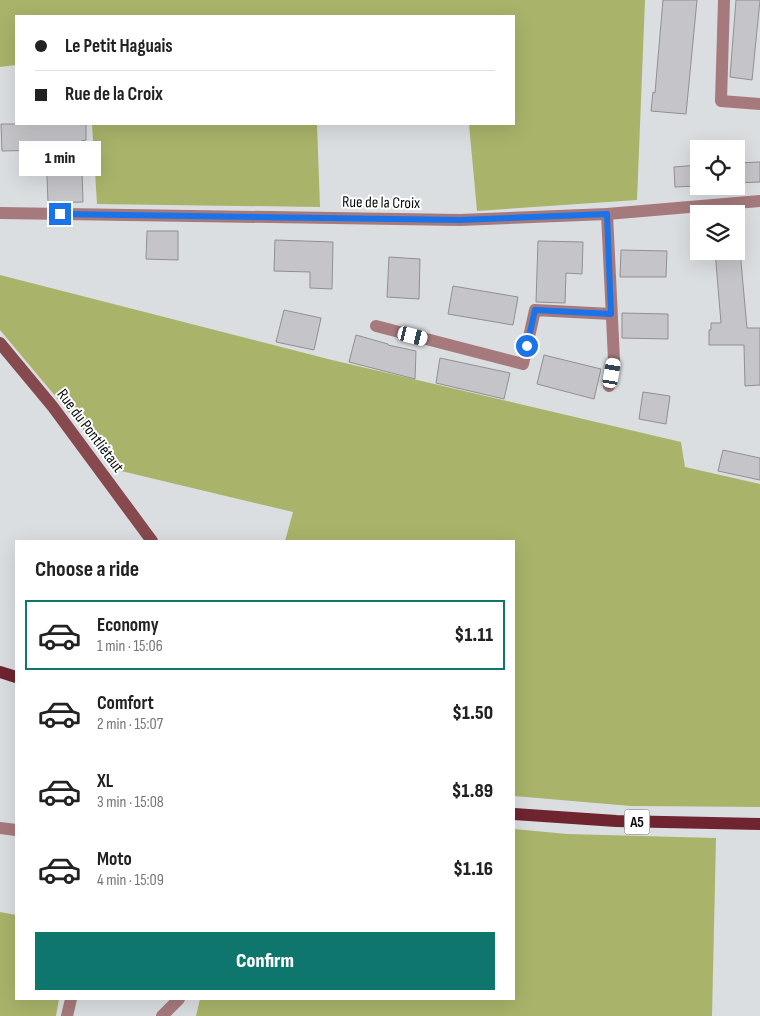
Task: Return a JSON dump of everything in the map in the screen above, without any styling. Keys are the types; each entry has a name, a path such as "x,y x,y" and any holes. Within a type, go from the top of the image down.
{"main road":[{"name":"Rue du Pontliétaut","path":"0,343 53,407 151,540"},
{"path":"0,672 15,677"},
{"name":"A5","path":"515,814 616,821 760,824"}],"street":[{"path":"724,0 721,101 760,104"},
{"name":"Rue de la Croix","path":"0,213 460,220 607,214 760,201"},
{"path":"607,214 614,360 609,386"},
{"path":"376,326 524,364 535,310 611,314"},
{"path":"0,828 15,830"},
{"path":"67,1016 71,1000"},
{"path":"162,1016 178,1000"}],"green space":[{"path":"0,0 645,0 637,200 477,211 469,125 515,125 515,15 15,15 15,65 0,67"},
{"path":"92,125 317,125 320,207 97,204"},
{"path":"0,275 332,360 681,442 685,467 760,484 760,807 631,806 515,796 515,540 285,540 293,512 117,470 0,330"},
{"path":"515,829 567,834 716,838 712,1016 196,1016 200,1000 515,1000"},
{"path":"0,912 15,915 15,1000 59,1000 56,1016 0,1016"}],"building":[{"path":"663,0 697,0 686,114 651,111 653,92 655,93"},
{"path":"736,0 760,0 752,80 730,77"},
{"path":"1,124 86,125 86,140 81,141 83,202 48,203 46,150 2,151"},
{"path":"760,162 760,182 745,183 745,163"},
{"path":"690,166 690,186 675,187 674,167"},
{"path":"147,231 178,231 178,260 146,259"},
{"path":"275,240 333,242 332,289 310,288 310,272 274,271"},
{"path":"538,241 583,242 582,274 566,273 565,303 536,302"},
{"path":"621,250 667,251 666,277 620,277"},
{"path":"389,257 420,259 419,299 387,297"},
{"path":"716,260 741,260 747,328 760,328 760,385 745,386 744,345 709,345 711,323 721,323"},
{"path":"453,286 518,297 513,325 448,314"},
{"path":"284,310 321,318 314,350 276,342"},
{"path":"622,313 668,314 668,339 622,338"},
{"path":"356,335 416,351 415,379 349,362"},
{"path":"544,355 601,369 594,399 537,384"},
{"path":"440,358 510,373 504,399 436,383"},
{"path":"643,392 670,396 666,424 639,419"},
{"path":"723,450 760,458 760,480 718,471"}],"route":[{"path":"60,214 460,220 607,214 611,314 535,310 527,346"}]}
